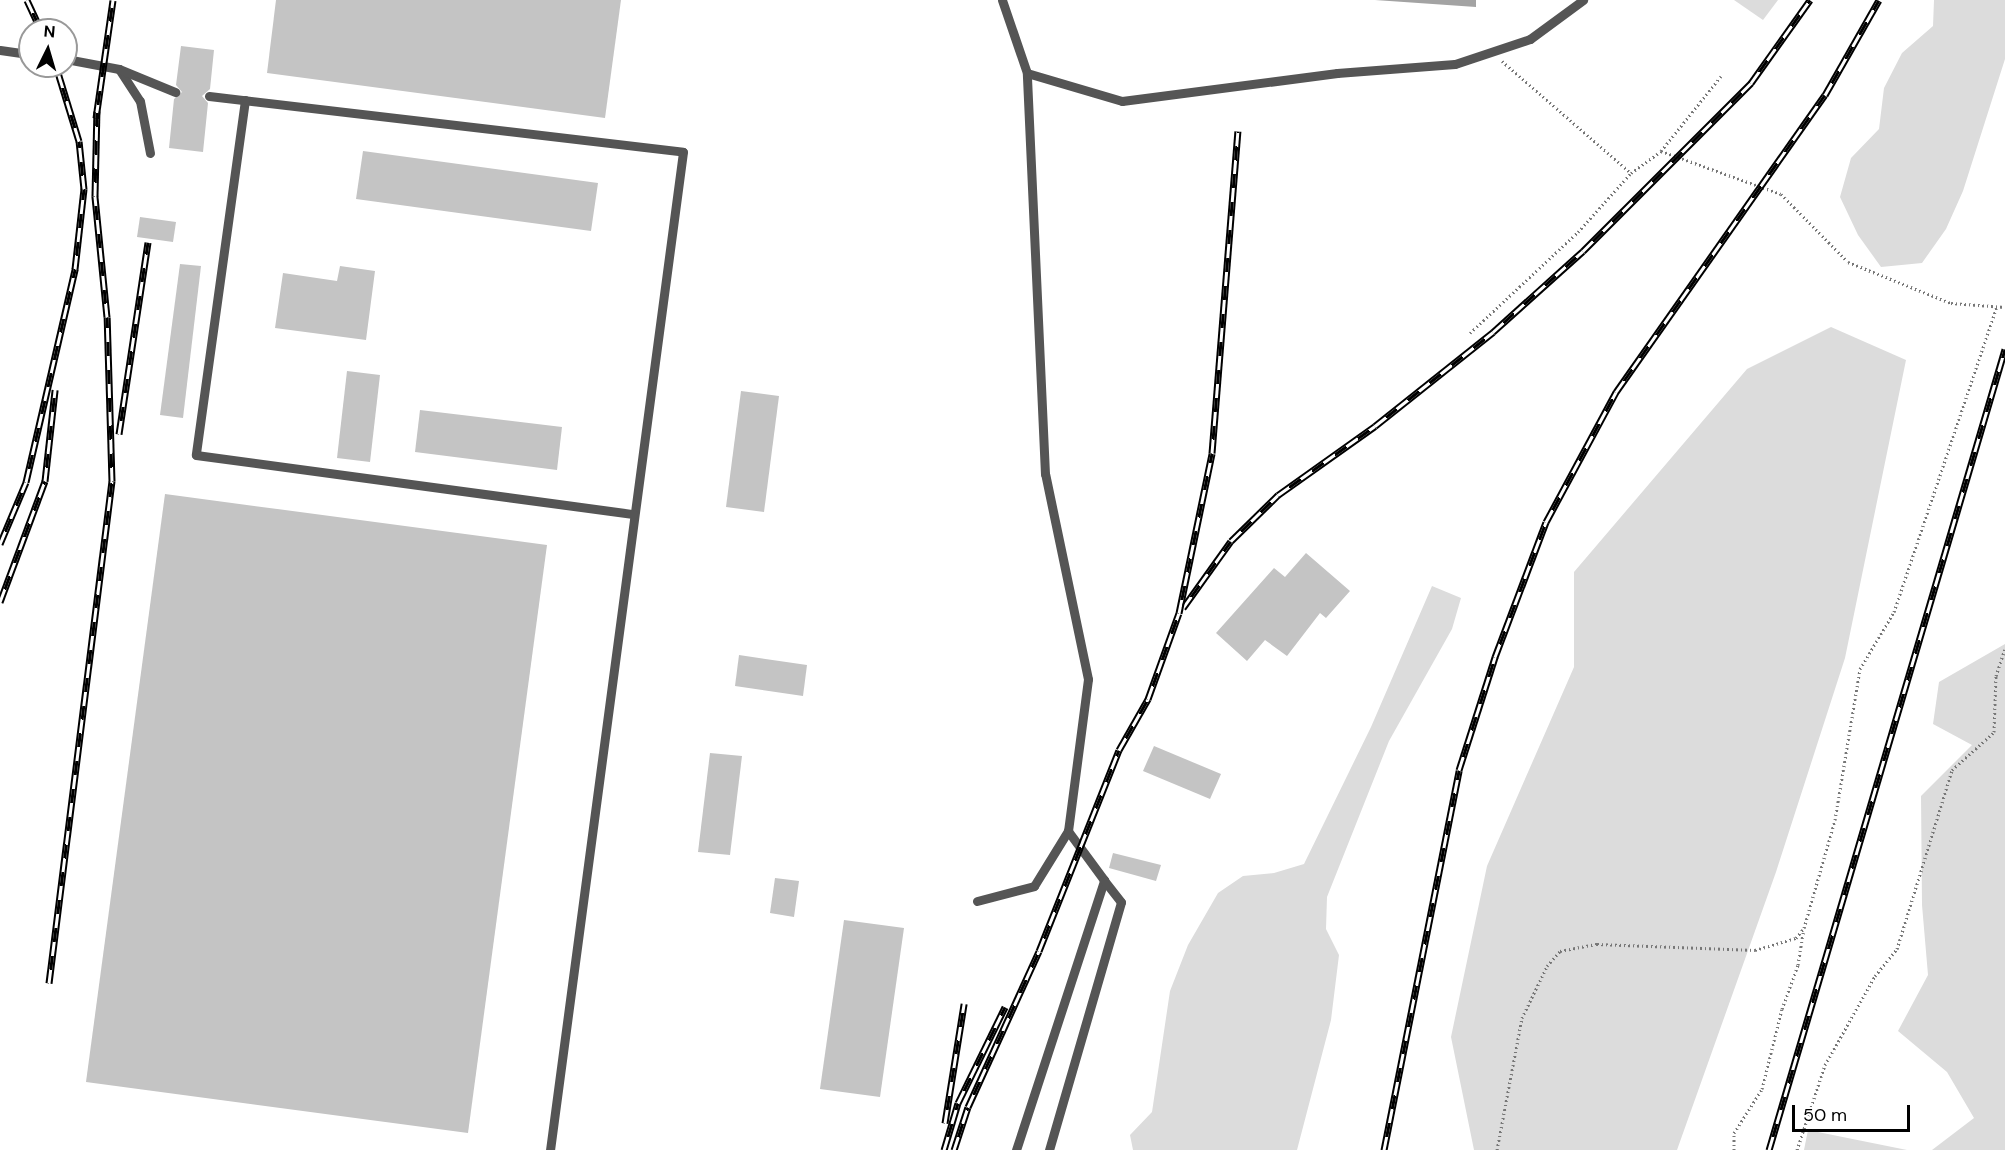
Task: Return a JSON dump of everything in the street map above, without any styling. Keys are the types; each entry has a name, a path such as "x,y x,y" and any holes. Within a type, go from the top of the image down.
{"lane":[{"path":"977,901 1034,886 1068,831 1088,679 1045,474 1027,73 1002,0"},
{"path":"1027,73 1122,101 1337,73 1455,64 1530,39 1583,0"},
{"path":"0,50 18,52"},
{"path":"78,61 119,69 175,92"},
{"path":"119,69 140,100 150,153"},
{"path":"209,96 683,152 550,1150"},
{"path":"244,100 196,455 633,514"},
{"path":"1049,1150 1121,902 1068,831"},
{"path":"1016,1150 1104,880"}],"path":[{"path":"1492,52 1631,173"},
{"path":"1470,333 1578,232 1631,173 1661,151 1721,76"},
{"path":"1661,151 1781,194 1831,240 1848,262 1951,303 2005,307"},
{"path":"1734,1150 1734,1133 1762,1089 1782,1009 1798,965 1804,928 1835,820 1860,669 1894,612 1997,306"},
{"path":"1797,1150 1825,1065 1875,976 1897,949 1952,770 1994,732 1996,676 2005,649"},
{"path":"1497,1150 1522,1018 1547,966 1560,951 1597,944 1755,950 1796,938 1804,928"}],"shaded area":[{"path":"1375,0 1476,0 1476,7"},
{"path":"1734,0 1778,0 1763,20"},
{"path":"1934,0 2005,0 2005,59 1963,191 1946,229 1922,263 1881,267 1858,235 1840,197 1851,158 1879,129 1884,88 1902,53 1933,26"},
{"path":"1831,327 1906,360 1845,658 1776,872 1677,1150 1474,1150 1451,1037 1487,866 1574,667 1574,572 1747,369"},
{"path":"1432,586 1461,598 1452,629 1389,741 1327,897 1326,929 1339,955 1331,1020 1297,1150 1133,1150 1130,1135 1152,1112 1170,991 1188,945 1218,893 1243,876 1274,873 1304,864 1371,727"},
{"path":"2005,644 2005,1150 1932,1150 1974,1118 1947,1072 1898,1031 1928,975 1922,905 1921,796 1972,745 1933,724 1939,682"},
{"path":"1808,1130 1907,1150 1804,1150"}],"building":[{"path":"276,0 621,0 605,118 267,73"},
{"path":"181,46 214,50 210,89 202,96 208,103 203,152 169,148 174,99 182,92 176,85"},
{"path":"363,151 598,183 591,231 356,199"},
{"path":"140,217 176,222 173,242 137,237"},
{"path":"180,264 201,266 183,418 160,415"},
{"path":"340,266 375,271 366,340 275,328 283,273 337,281"},
{"path":"347,371 380,375 370,462 337,458"},
{"path":"741,391 779,396 764,512 726,507"},
{"path":"420,410 562,427 557,470 415,452"},
{"path":"165,494 547,545 468,1133 86,1082"},
{"path":"1306,553 1350,591 1326,618 1320,613 1287,656 1265,640 1247,661 1216,633 1274,568 1285,577"},
{"path":"739,655 807,665 803,696 735,686"},
{"path":"1154,746 1221,774 1210,799 1143,771"},
{"path":"710,753 742,756 730,855 698,852"},
{"path":"1113,853 1161,865 1156,881 1109,868"},
{"path":"775,878 799,881 794,917 770,913"},
{"path":"844,920 904,928 880,1097 820,1089"}],"railway":[{"path":"27,0 35,18"},
{"path":"96,118 113,0"},
{"path":"1183,608 1231,541 1278,495 1375,426 1493,332 1583,251 1751,83 1810,0"},
{"path":"1384,1150 1459,770 1495,657 1546,522 1616,392 1825,95 1879,0"},
{"path":"0,544 26,482 75,269 84,189 79,141 60,78"},
{"path":"49,983 112,481 107,317 95,196 97,111"},
{"path":"954,1150 968,1107 1039,951 1119,750 1148,699 1179,613 1212,453 1238,131"},
{"path":"119,434 148,242"},
{"path":"1769,1150 2005,349"},
{"path":"0,602 45,481 55,390"},
{"path":"945,1123 964,1004"},
{"path":"944,1150 958,1103 1005,1007"}]}
